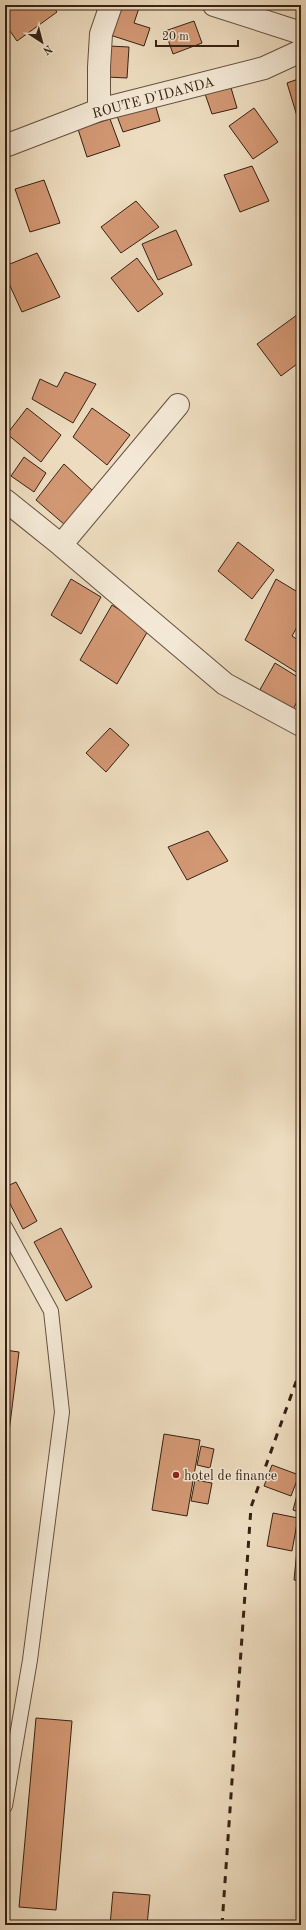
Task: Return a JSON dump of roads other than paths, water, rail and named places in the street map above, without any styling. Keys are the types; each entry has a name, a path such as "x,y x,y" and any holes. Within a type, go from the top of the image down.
{"street":[{"path":"100,110 99,67 102,34 112,5"},
{"path":"214,5 301,33"},
{"name":"ROUTE D'IDANDA","path":"5,146 100,110 264,68 301,51"},
{"path":"60,544 178,405"},
{"path":"5,500 60,544 225,684 301,725"}],"lane":[{"path":"5,1227 51,1311 62,1412 30,1660 5,1806"}],"railway":[{"path":"222,1925 251,1507 301,1368"}],"place":[{"name":"hotel de finance","path":"176,1475"}]}
